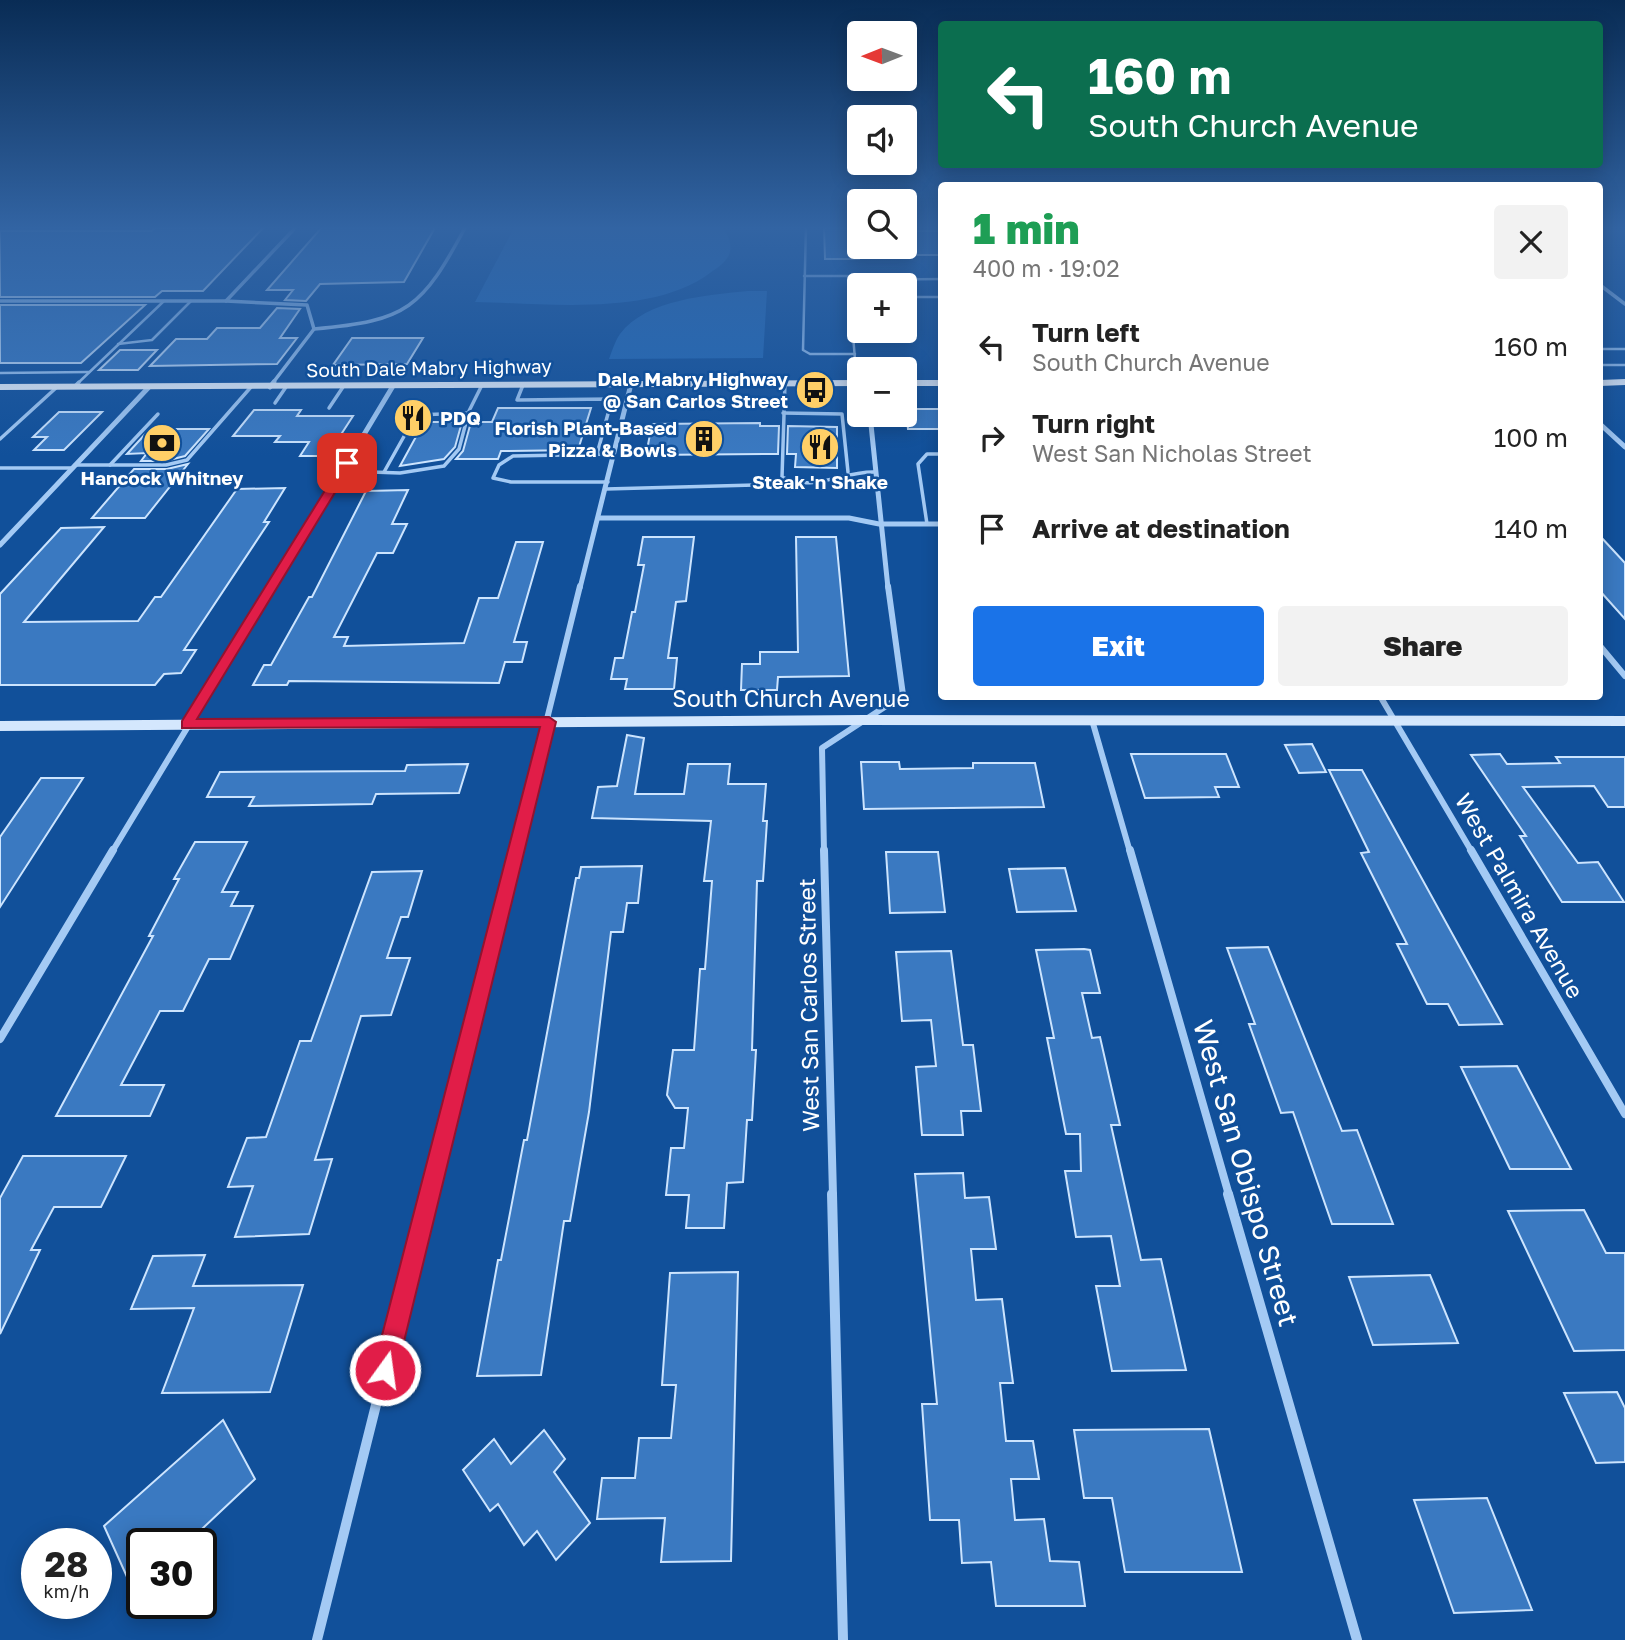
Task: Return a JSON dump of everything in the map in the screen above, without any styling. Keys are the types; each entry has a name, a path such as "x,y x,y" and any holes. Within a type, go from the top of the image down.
{"main road":[{"path":"1603,383 1625,382"},
{"name":"South Dale Mabry Highway","path":"0,387 847,383"},
{"path":"917,383 938,383"}],"street":[{"path":"257,303 307,305 314,329"},
{"path":"270,387 314,329 382,320 419,303"},
{"path":"317,1640 549,722 631,384"},
{"path":"0,1039 393,386"},
{"path":"0,545 149,387"},
{"name":"West San Carlos Street","path":"843,1640 822,748 902,695 879,524 871,427"},
{"path":"1603,427 1625,447"},
{"path":"599,518 849,518 879,524 938,524"},
{"path":"1603,650 1625,676"},
{"name":"West Palmira Avenue","path":"1382,700 1625,1114"},
{"name":"South Church Avenue","path":"0,726 865,720 1625,721"},
{"name":"West San Obispo Street","path":"1092,720 1357,1640"}],"lane":[{"path":"74,387 162,303"},
{"path":"118,344 152,340 189,303"},
{"path":"804,303 803,350 810,355 855,354"},
{"path":"854,343 855,357"},
{"path":"1603,349 1625,349"},
{"path":"1603,365 1625,365"},
{"path":"0,373 89,372"},
{"path":"785,383 782,478 792,484"},
{"path":"342,471 419,471 446,464 452,459 470,423 468,413 482,385"},
{"path":"523,385 517,400 612,399 597,454"},
{"path":"0,439 57,387"},
{"path":"0,468 181,463 199,449 251,387"},
{"path":"275,403 286,387"},
{"path":"329,408 343,387"},
{"path":"783,413 834,412 844,418 848,472"},
{"path":"384,472 416,415 468,413"},
{"path":"110,465 158,414"},
{"path":"614,454 513,456 499,465 493,478 511,482 607,486 792,484 819,482 848,472 875,472"},
{"path":"927,524 918,464 927,454 938,454"}],"shaded area":[{"path":"491,303 620,303 565,305"},
{"path":"674,303 766,303 763,358 609,359 620,334 631,322"}],"building":[{"path":"0,305 145,305 81,363 0,363"},
{"path":"277,308 300,309 280,338 297,338 277,364 150,366 176,339 207,339 217,328 260,328"},
{"path":"352,338 423,338 407,364 333,365"},
{"path":"120,350 157,350 138,370 99,370"},
{"path":"498,408 591,408 578,450 501,451 498,459 456,459 463,451 471,422 492,422"},
{"path":"917,409 938,409 938,429 908,427 917,427"},
{"path":"254,410 301,410 297,416 353,416 327,456 300,456 309,442 275,442 280,436 233,436"},
{"path":"59,412 102,412 64,450 34,450 47,437 33,437"},
{"path":"424,422 462,422 455,447 444,459 400,466"},
{"name":"Florish Plant-Based Pizza & Bowls","path":"760,423 760,426 779,426 778,454 646,455 652,424"},
{"path":"788,426 837,427 837,468 795,467 796,454 787,454"},
{"name":"Hancock Whitney","path":"209,429 185,456 165,461 141,461 147,453 127,454 148,431"},
{"path":"188,464 145,518 92,518 134,469 167,469"},
{"path":"285,488 264,522 269,522 184,650 196,650 181,673 164,674 155,685 0,685 0,594 61,528 104,527 24,622 138,621 155,597 161,597 237,489"},
{"path":"408,490 392,524 407,524 393,553 377,553 334,637 348,637 344,646 464,643 479,598 498,598 516,542 543,542 514,642 527,642 522,662 505,662 499,683 289,681 287,685 253,685 264,665 271,665 309,597 312,597 366,491"},
{"path":"643,537 694,537 686,601 676,602 668,658 677,658 674,689 625,689 627,679 611,679 615,658 623,658 632,612 635,612 644,565 638,565"},
{"path":"796,537 836,537 849,676 778,677 777,690 741,690 742,664 760,664 760,652 798,652"},
{"path":"1603,539 1625,563 1625,619 1603,594"},
{"path":"627,735 644,738 635,794 684,794 688,764 730,764 728,784 766,784 763,821 767,821 763,881 757,881 752,1050 756,1050 752,1120 747,1120 743,1182 727,1183 724,1228 686,1228 689,1195 666,1195 671,1148 684,1148 688,1108 675,1108 667,1095 673,1050 694,1050 700,969 705,969 712,881 704,881 711,821 592,818 598,787 617,786"},
{"path":"1312,744 1326,772 1299,773 1285,745"},
{"path":"1131,754 1226,754 1239,787 1215,787 1219,797 1145,798"},
{"path":"1500,754 1507,764 1560,763 1556,757 1625,757 1625,807 1608,807 1594,786 1523,787 1578,863 1598,862 1624,902 1562,902 1520,836 1526,836 1471,755"},
{"path":"861,762 899,762 900,769 973,768 973,763 1035,763 1044,807 864,809"},
{"path":"468,764 459,793 376,794 372,804 249,806 254,797 207,797 220,772 405,771 407,765"},
{"path":"1329,770 1362,770 1502,1024 1459,1025 1448,1004 1427,1004 1397,944 1407,944 1361,853 1369,852"},
{"path":"41,778 83,778 0,907 0,837"},
{"path":"195,842 247,842 222,892 238,892 231,906 253,906 230,959 209,959 183,1011 160,1011 121,1085 164,1085 150,1116 56,1116 153,936 149,936 179,879 174,879"},
{"path":"886,852 938,852 945,912 890,913"},
{"path":"642,866 638,903 627,903 623,932 611,932 589,1112 570,1221 564,1221 541,1375 477,1376 498,1260 501,1260 524,1140 527,1140 576,878 579,878 581,867"},
{"path":"1065,868 1076,911 1017,912 1009,869"},
{"path":"422,871 408,917 401,917 387,958 410,958 391,1015 361,1016 315,1160 332,1159 309,1234 235,1237 253,1186 228,1187 247,1138 266,1137 300,1041 311,1041 372,872"},
{"path":"1268,947 1342,1131 1357,1130 1393,1224 1332,1224 1293,1112 1281,1113 1249,1024 1255,1024 1227,948"},
{"path":"1036,950 1090,950 1100,993 1082,993 1092,1038 1100,1037 1120,1125 1111,1125 1141,1260 1161,1259 1186,1370 1112,1371 1096,1286 1120,1286 1111,1236 1076,1237 1065,1171 1081,1171 1080,1134 1066,1134 1047,1038 1054,1038"},
{"path":"951,951 963,1045 973,1045 981,1111 961,1111 963,1135 922,1135 916,1067 936,1066 931,1020 902,1021 896,952"},
{"path":"1517,1066 1571,1169 1510,1169 1461,1067"},
{"path":"23,1156 126,1156 101,1207 54,1207 31,1250 40,1250 0,1334 0,1198"},
{"path":"963,1173 965,1198 989,1197 996,1249 971,1249 976,1300 1002,1299 1013,1383 1000,1383 1006,1441 1033,1441 1039,1479 1011,1479 1015,1520 1044,1519 1050,1561 1079,1562 1085,1606 996,1606 991,1562 962,1563 959,1520 930,1520 922,1404 937,1404 915,1174"},
{"path":"1584,1210 1606,1253 1625,1253 1625,1350 1574,1351 1508,1211"},
{"path":"205,1255 193,1286 303,1285 270,1392 162,1393 194,1308 131,1309 153,1256"},
{"path":"738,1272 731,1561 661,1562 665,1518 597,1519 602,1478 635,1478 639,1438 671,1438 676,1385 662,1385 670,1273"},
{"path":"1430,1275 1458,1343 1373,1345 1349,1277"},
{"path":"1617,1392 1625,1408 1625,1462 1596,1463 1564,1393"},
{"path":"223,1420 255,1479 203,1528 126,1528 126,1575 112,1544 112,1528 104,1526"},
{"path":"1209,1429 1242,1572 1125,1572 1112,1498 1084,1498 1074,1430"},
{"path":"544,1430 565,1459 554,1472 590,1523 556,1560 537,1531 524,1545 498,1504 490,1511 463,1470 494,1439 511,1464"},
{"path":"1487,1498 1532,1610 1454,1613 1414,1500"}],"place":[{"name":"Dale Mabry Highway @ San Carlos Street","path":"815,390"},
{"name":"PDQ","path":"413,418"},
{"name":"Florish Plant-Based Pizza & Bowls","path":"704,439"},
{"name":"Hancock Whitney","path":"162,443"},
{"name":"Steak 'n Shake","path":"820,447"}],"route":[{"path":"347,463 187,725 549,722 385,1370"}]}
